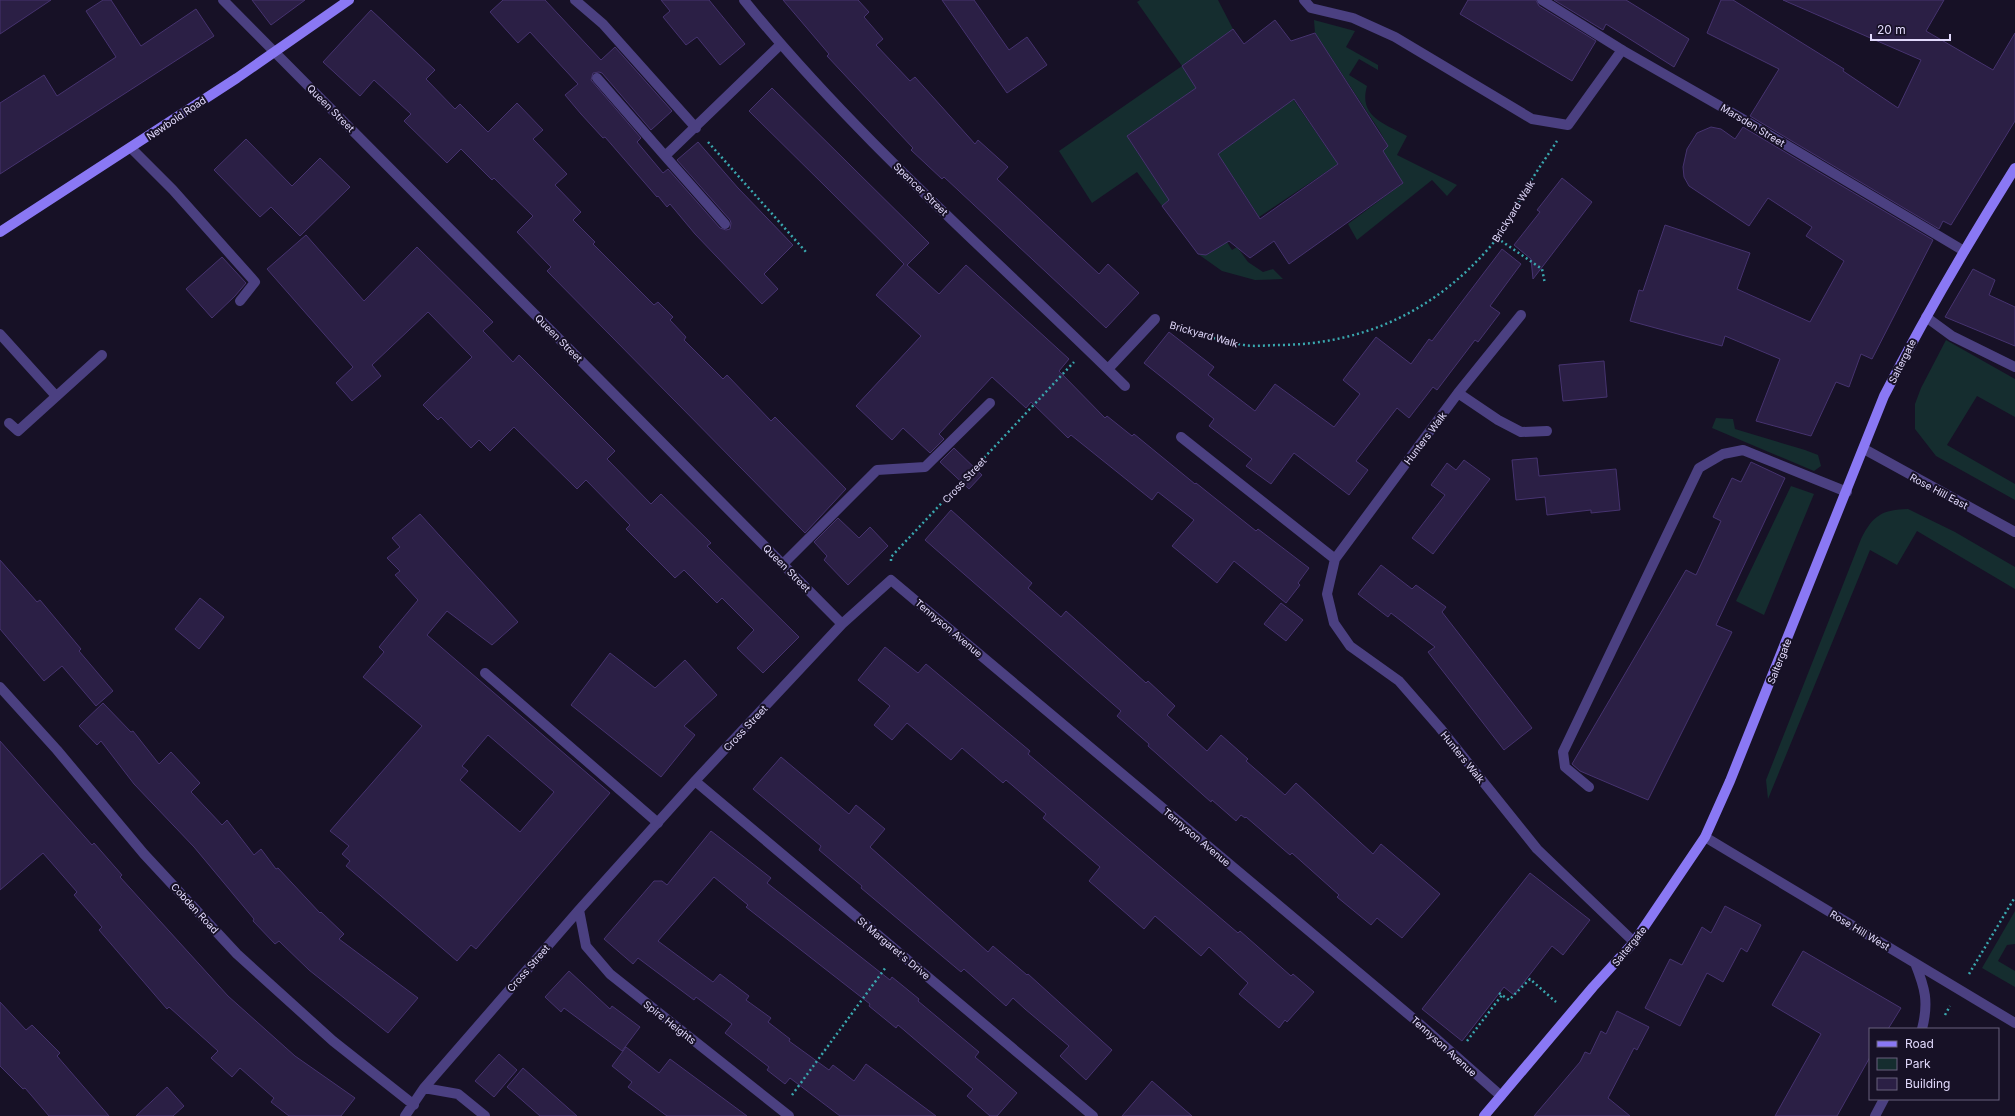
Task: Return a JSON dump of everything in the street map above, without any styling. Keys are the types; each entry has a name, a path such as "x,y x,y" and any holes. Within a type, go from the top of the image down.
{"street":[{"name":"Queen Street","path":"223,0 241,20 276,52 842,624"},
{"name":"Newbold Road","path":"0,232 131,148 276,52 349,0"},
{"path":"575,0 603,24 696,128"},
{"name":"Spencer Street","path":"744,0 780,45 901,171 1126,386"},
{"path":"1304,0 1311,8 1353,18 1394,37 1532,119 1568,125 1622,50"},
{"name":"Marsden Street","path":"1542,0 1622,50 1748,122 1964,251"},
{"path":"665,156 696,128 780,45"},
{"path":"597,78 725,224"},
{"path":"131,148 173,190 255,282 240,301"},
{"name":"Saltergate","path":"1484,1116 1634,942 1705,837 1730,781 1847,492 1884,396 1926,317 1964,251 2015,168"},
{"name":"Hunters Walk","path":"1522,315 1458,393 1335,560 1327,594 1334,623 1350,646 1399,681 1440,728 1537,848 1634,942"},
{"path":"1926,317 1952,336 2015,367"},
{"path":"1108,369 1156,319"},
{"path":"0,334 56,396"},
{"path":"9,423 18,431 102,355"},
{"path":"1458,393 1498,420 1520,432 1547,431"},
{"path":"783,564 878,470 925,467 990,403"},
{"path":"1181,437 1335,560"},
{"name":"Rose Hill East","path":"1864,448 2015,532"},
{"path":"1589,787 1565,767 1563,752 1699,468 1723,454 1743,450 1847,492"},
{"name":"Cross Street","path":"405,1116 414,1105 424,1088 579,910 695,781 842,624 891,580"},
{"name":"Tennyson Avenue","path":"891,580 1414,1019 1501,1096"},
{"path":"485,673 658,823"},
{"name":"Cobden Road","path":"0,687 57,750 144,854 237,954 333,1041 414,1105"},
{"name":"St Margaret's Drive","path":"695,781 1093,1116"},
{"name":"Rose Hill West","path":"1705,837 2015,1023"},
{"name":"Spire Heights","path":"579,910 586,946 610,974 785,1113"},
{"path":"1915,963 1927,1000 1926,1015 1922,1028"},
{"path":"424,1088 458,1094 485,1116"},
{"path":"1874,1116 1883,1100"}],"path":[{"name":"Brickyard Walk","path":"1156,319 1212,338 1245,345 1309,345 1358,335 1395,320 1434,299 1463,274 1497,238 1530,183 1568,125"},
{"path":"696,128 806,252"},
{"path":"1497,238 1542,269 1545,284"},
{"name":"Cross Street","path":"891,580 891,557 1087,348"},
{"path":"1942,1019 2015,897"},
{"path":"785,1113 898,951"},
{"path":"1456,1056 1501,994 1510,1000 1530,979 1570,1016"}],"green space":[{"path":"1140,0 1218,0 1233,29 1182,66 1137,2"},
{"path":"1314,20 1355,31 1346,47 1378,65 1378,70 1359,59 1349,75 1367,86 1365,97 1366,105 1375,118 1407,136 1397,155 1457,185 1447,196 1432,180 1357,240 1348,224 1403,183 1383,151 1388,146 1379,130 1315,33"},
{"path":"1182,66 1196,88 1127,136 1169,200 1162,206 1137,172 1092,203 1059,151"},
{"path":"1293,99 1338,164 1259,217 1218,154"},
{"path":"1227,242 1232,250 1237,247 1248,262 1263,272 1273,269 1283,279 1255,280 1222,271 1198,254 1206,255"},
{"path":"1946,340 2015,379 2015,417 1977,396 1947,445 2015,484 2015,500 1936,456 1915,429 1915,404 1921,388"},
{"path":"1716,418 1733,419 1735,429 1818,455 1821,466 1814,471 1712,428"},
{"path":"1791,486 1814,494 1764,615 1736,601"},
{"path":"1908,509 1955,532 2015,567 2015,589 1917,531 1897,565 1870,550 1768,799 1766,780 1861,539 1870,524 1879,515 1891,511"},
{"path":"2015,911 2015,944 2007,945 1998,961 2015,971 2015,987 1982,968"}],"building":[{"path":"0,0 51,0 0,34"},
{"path":"103,0 111,0 141,46 196,9 214,36 0,174 0,103 44,75 57,96 116,57 86,11"},
{"path":"252,0 305,0 271,25"},
{"path":"503,0 545,0 601,60 615,47 672,111 651,130 602,73 593,73 591,80 641,138 637,142 663,173 668,169 720,228 726,230 730,229 730,220 677,160 698,142 738,188 793,245 764,274 778,289 762,304 695,234 670,204 667,207 658,196 657,197 605,137 603,138 581,114 565,95 578,84 530,32 518,43 490,12"},
{"path":"661,0 709,0 745,44 720,65 697,37 686,45 663,17 670,11"},
{"path":"783,0 858,0 869,12 864,17 883,39 876,45 910,81 915,77 975,144 978,140 1008,167 997,179 1099,274 1108,264 1139,293 1106,328 944,177 942,179 911,150 913,148 827,56 829,54"},
{"path":"942,0 974,0 1009,50 1027,37 1047,65 1007,93"},
{"path":"1468,0 1536,0 1539,6 1596,41 1572,81 1460,14"},
{"path":"1554,0 1626,0 1689,39 1674,67 1606,24 1603,30"},
{"path":"1721,0 1733,0 1844,69 1843,71 1898,108 1921,60 1783,0 1944,0 1926,31 1993,70 2015,33 2015,121 1951,225 1943,221 1939,229 1750,116 1779,69 1707,33"},
{"path":"371,10 435,70 426,79 455,109 460,104 488,132 517,103 543,130 533,139 567,174 555,185 581,212 573,220 595,242 593,244 654,305 658,302 673,317 670,320 686,337 684,340 723,379 727,375 771,421 775,417 846,489 805,533 547,271 551,267 517,232 533,216 494,178 492,180 461,149 447,163 404,121 411,114 374,80 360,96 323,62"},
{"path":"1275,20 1291,41 1315,33 1388,146 1383,151 1403,183 1289,264 1274,241 1250,258 1229,241 1206,255 1198,254 1162,206 1169,200 1127,136 1196,88 1182,66 1233,29 1244,44","holes":["1294,99 1338,164 1260,219 1218,154"]},
{"path":"772,88 929,243 907,265 939,294 966,265 1069,359 1059,371 1105,418 1107,416 1132,436 1134,434 1256,531 1258,529 1309,568 1298,583 1300,585 1286,603 1234,561 1217,583 1172,546 1194,520 1158,492 1152,500 1071,435 1068,438 1031,402 1026,408 992,377 939,434 944,439 930,453 903,428 892,440 856,406 921,336 876,295 904,264 749,111"},
{"path":"1711,127 1721,129 1735,139 1743,127 1933,240 1872,359 1861,354 1849,387 1836,382 1811,436 1756,421 1780,359 1725,336 1722,346 1630,321 1639,290 1643,291 1665,225 1750,253 1737,289 1810,322 1844,261 1806,236 1812,227 1768,198 1749,226 1689,186 1684,177 1683,167 1687,149 1697,133"},
{"path":"246,139 292,186 320,158 350,187 300,236 271,207 260,217 214,170"},
{"path":"1562,178 1592,202 1533,279 1531,259 1514,245 1540,212 1537,210"},
{"path":"306,235 364,301 417,247 493,322 483,331 513,362 519,355 615,451 607,459 651,504 661,494 711,543 707,546 799,637 763,673 737,648 754,630 722,598 717,603 684,570 675,578 626,529 630,525 586,480 577,489 514,427 490,451 479,440 471,448 441,417 438,420 423,405 472,357 428,312 372,365 381,376 352,401 336,383 353,367 267,269"},
{"path":"1502,249 1521,264 1490,306 1500,313 1478,342 1475,340 1437,390 1433,387 1409,418 1397,408 1356,461 1368,470 1349,495 1294,453 1271,484 1246,466 1252,459 1209,426 1214,419 1144,363 1169,332 1214,367 1208,375 1255,411 1275,384 1334,427 1360,394 1343,380 1376,337 1411,364 1429,339 1432,341"},
{"path":"222,257 246,283 212,318 186,289"},
{"path":"1973,269 1995,280 1989,295 2015,307 2015,346 1945,317"},
{"path":"1604,361 1607,397 1563,401 1559,365"},
{"path":"954,448 982,475 969,489 940,462"},
{"path":"1537,458 1539,476 1616,469 1620,510 1591,513 1591,510 1547,515 1545,497 1516,500 1512,460"},
{"path":"1464,460 1490,479 1433,554 1412,538 1445,495 1431,485 1447,463 1456,470"},
{"path":"1751,462 1785,478 1716,625 1732,632 1648,800 1580,771 1572,764 1686,570 1696,575 1721,521 1713,517 1732,478 1741,482"},
{"path":"951,510 1032,583 1028,588 1061,617 1066,611 1146,683 1148,681 1175,706 1167,715 1207,751 1221,735 1248,759 1246,761 1285,795 1296,783 1373,854 1381,844 1440,894 1402,938 1377,918 1371,925 1337,897 1339,895 1292,853 1290,855 1246,817 1245,818 1241,815 1236,821 1212,800 1211,802 1148,746 1149,744 1117,716 1121,711 925,540"},
{"path":"420,514 518,622 492,645 447,611 427,635 610,793 476,949 471,945 457,961 346,866 350,861 342,854 349,846 330,831 422,726 363,677 384,652 379,647 418,600 395,575 400,571 387,558 400,547 392,538","holes":["488,735 554,792 520,832 460,780 468,771 462,766"]},
{"path":"838,518 859,538 870,527 888,546 848,585 824,560 827,556 814,542"},
{"path":"0,560 37,602 40,600 81,649 79,651 113,691 96,706 62,666 44,681 0,629"},
{"path":"1381,565 1412,589 1416,585 1446,607 1442,612 1532,728 1504,750 1428,652 1435,647 1391,613 1388,617 1358,594"},
{"path":"200,598 224,617 199,649 175,629"},
{"path":"1281,603 1303,620 1286,641 1264,624"},
{"path":"885,647 918,673 926,664 1030,751 1028,754 1238,933 1240,931 1291,976 1293,974 1314,992 1287,1022 1285,1020 1279,1028 1239,994 1248,983 1209,947 1201,956 1155,916 1144,929 1089,881 1100,867 1043,818 1046,814 1006,780 1003,783 962,748 951,760 907,723 892,740 874,725 890,706 858,680"},
{"path":"610,653 655,688 685,660 717,695 684,726 695,735 661,777 571,705"},
{"path":"103,703 131,732 133,731 159,764 171,752 200,783 191,792 222,825 227,820 254,855 261,849 276,869 278,868 320,913 321,912 344,934 339,939 418,998 388,1033 309,970 279,941 275,944 253,921 254,919 194,847 134,784 101,741 97,745 79,726"},
{"path":"0,741 92,845 94,843 122,875 120,877 228,996 295,1056 355,1098 341,1116 289,1116 271,1102 274,1098 240,1068 232,1077 211,1058 218,1051 169,1007 167,1009 99,930 102,927 74,895 77,892 43,853 0,890"},
{"path":"781,757 849,814 856,805 885,829 870,847 988,952 993,946 1027,975 1028,974 1112,1050 1086,1080 1060,1056 1069,1046 1013,998 1006,1006 964,969 961,972 861,888 862,886 819,850 821,846 753,789"},
{"path":"711,831 771,878 767,883 890,980 892,977 919,999 918,1001 979,1052 975,1057 1017,1093 997,1116 990,1116 967,1096 973,1089 898,1025 896,1028 869,1006 870,1004 746,907 748,905 714,877 658,941 713,982 720,974 749,996 746,1000 771,1018 768,1022 790,1039 789,1041 829,1070 833,1065 854,1081 866,1064 936,1116 840,1116 790,1078 785,1084 767,1070 769,1067 725,1033 732,1024 696,997 694,1000 638,958 633,964 604,939 654,881 662,881 667,885"},
{"path":"1530,873 1590,920 1563,955 1552,946 1514,995 1504,987 1462,1041 1422,1009"},
{"path":"1725,906 1761,925 1747,952 1741,948 1723,982 1707,973 1680,1026 1645,1008 1670,959 1682,965 1702,927 1711,933"},
{"path":"1803,951 1901,1008 1889,1028 1869,1028 1869,1059 1837,1116 1775,1116 1821,1034 1772,1005"},
{"path":"569,971 610,1009 612,1006 640,1027 622,1051 564,1008 561,1012 545,997"},
{"path":"0,1002 26,1030 32,1025 60,1053 57,1056 109,1116 49,1116 25,1088 23,1089 0,1066"},
{"path":"1617,1011 1649,1027 1637,1050 1634,1048 1608,1098 1630,1116 1534,1116 1580,1062 1585,1052 1590,1054 1601,1031 1606,1034"},
{"path":"626,1047 659,1073 670,1059 747,1116 667,1116 628,1087 632,1082 612,1066"},
{"path":"499,1054 517,1070 494,1097 475,1081"},
{"path":"523,1068 577,1116 540,1116 507,1087"},
{"path":"1152,1081 1192,1116 1122,1116"},
{"path":"167,1087 184,1106 173,1116 136,1116"}]}
